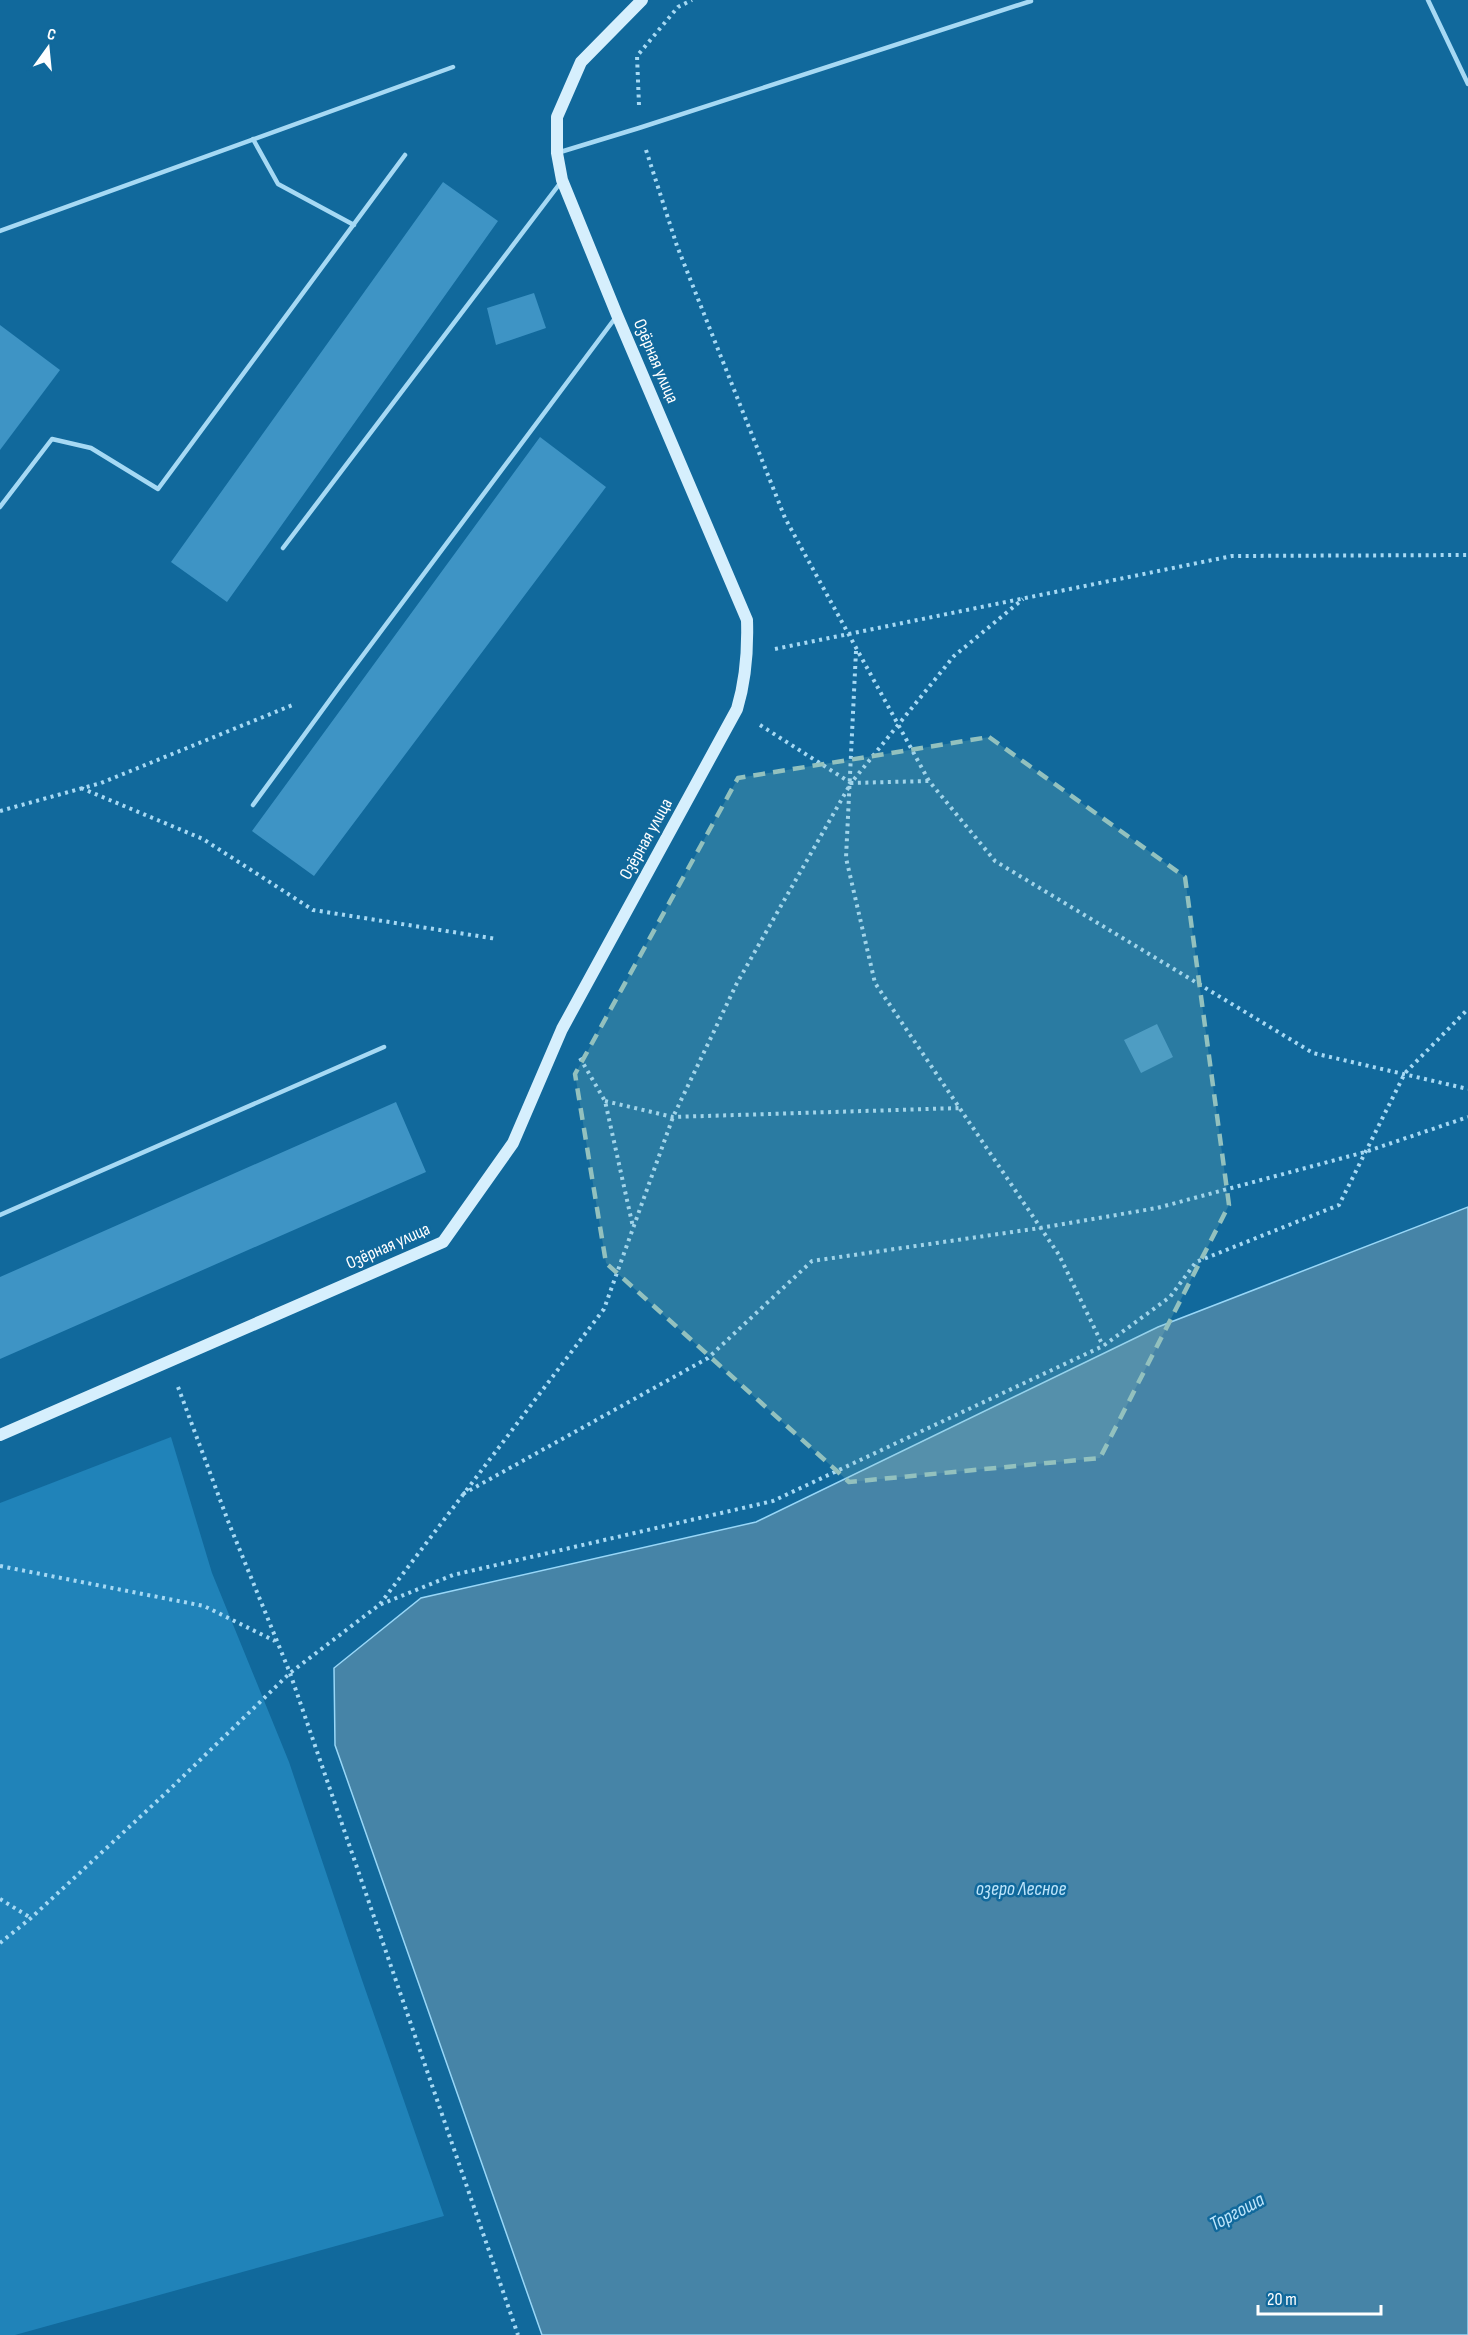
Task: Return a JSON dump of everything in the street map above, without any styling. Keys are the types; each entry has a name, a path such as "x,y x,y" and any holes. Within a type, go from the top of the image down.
{"street":[{"name":"Озёрная улица","path":"0,1435 443,1242 513,1143 562,1029 737,710 745,682 748,656 747,620 562,180 557,153 557,117 581,62 642,0"}],"lane":[{"path":"1428,0 1468,84"},
{"path":"557,153 639,129 1031,1"},
{"path":"0,231 453,67"},
{"path":"253,139 278,184 354,225"},
{"path":"0,507 52,439 92,448 158,489 405,155"},
{"path":"284,548 562,180"},
{"path":"253,805 617,315"},
{"path":"0,1215 384,1047"}],"path":[{"path":"692,0 678,7 637,56 639,129 677,246 785,518 929,781 995,861 1313,1053 1468,1089"},
{"path":"748,656 816,639 1232,556 1468,555"},
{"path":"379,1605 604,1309 673,1117 738,983 851,783 954,656 1025,598"},
{"path":"856,651 846,858 875,983 1059,1255 1103,1346"},
{"path":"0,810 101,783 296,704"},
{"path":"737,710 851,783 929,781"},
{"path":"81,788 203,839 313,910 497,939"},
{"path":"0,1943 31,1918 168,1791 290,1673 379,1605 453,1575 773,1501 1103,1346 1170,1297 1196,1262 1339,1205 1405,1073 1468,1009"},
{"path":"562,1029 605,1101 633,1228"},
{"path":"605,1101 673,1117 961,1108"},
{"path":"463,1494 708,1358 812,1261 1040,1228 1156,1208 1365,1152 1468,1117"},
{"path":"168,1361 228,1521 290,1673 518,2335"},
{"path":"0,1566 204,1606 277,1642"},
{"path":"0,1899 31,1918"}],"highlighted area":[{"path":"989,737 1185,877 1229,1205 1100,1458 849,1482 606,1263 575,1074 738,778"}],"shaded area":[{"path":"171,1437 212,1573 289,1762 444,2216 15,2335 0,2335 0,1503"}],"water":[{"name":"озеро Лесное","path":"1468,1207 1468,2335 542,2335 335,1745 334,1668 421,1598 756,1522 1158,1327"}],"building":[{"path":"443,182 498,221 227,602 171,562"},
{"path":"534,293 546,328 496,345 487,308"},
{"path":"0,325 60,370 0,450"},
{"path":"540,437 606,487 314,876 252,831"},
{"path":"1157,1024 1173,1057 1141,1073 1124,1040"},
{"path":"396,1102 426,1172 0,1359 0,1277"}],"water label":[{"name":"Торгоша","path":"1237,2212"}]}
